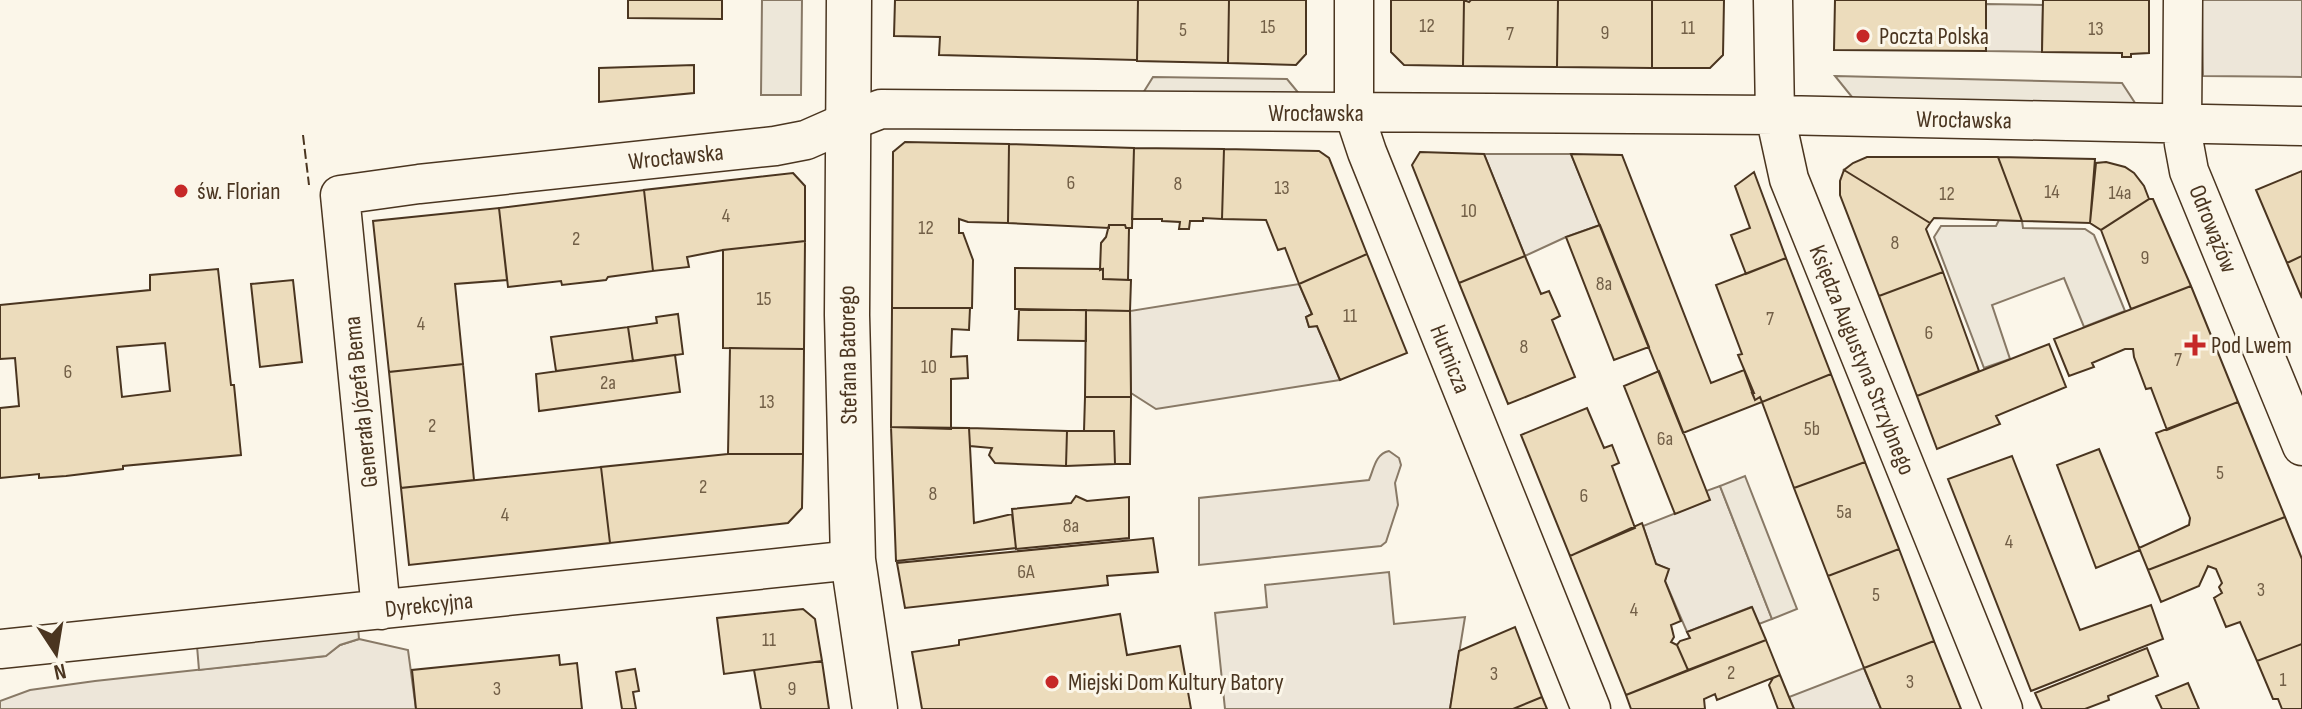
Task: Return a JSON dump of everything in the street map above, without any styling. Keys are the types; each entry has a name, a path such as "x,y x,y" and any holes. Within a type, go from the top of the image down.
{"street":[{"name":"Stefana Batorego","path":"849,0 847,315 853,560 875,709"},
{"name":"Hutnicza","path":"1354,0 1354,113 1369,158 1591,709"},
{"name":"Księdza Augustyna Strzybnego","path":"1773,0 1775,115 1789,179 2003,709"},
{"name":"Odrowążów","path":"2183,0 2182,124 2189,171 2302,446"},
{"name":"Wrocławska","path":"340,195 775,146 806,140 881,109 1775,115 2302,126"},
{"name":"Generała Józefa Bema","path":"340,195 381,610"},
{"name":"Dyrekcyjna","path":"3,648 853,560"}],"shaded area":[{"path":"762,0 802,0 801,95 761,95"},
{"path":"2202,0 2302,0 2302,77 2203,76"},
{"path":"1986,4 2043,5 2042,52 1986,51"},
{"path":"1835,76 2122,83 2139,109 1860,107"},
{"path":"1153,77 1287,79 1301,96 1143,93"},
{"path":"1484,154 1571,154 1600,225 1525,256"},
{"path":"1999,220 2022,221 2023,228 2085,229 2094,235 2125,311 2084,327 2064,278 1992,305 2010,359 1984,368 1934,237 1941,226 1996,226"},
{"path":"1299,284 1312,314 1306,317 1309,327 1317,326 1340,380 1156,409 1131,393 1130,311"},
{"path":"1389,451 1399,458 1401,465 1395,483 1398,505 1386,542 1381,546 1199,565 1199,498 1369,480 1378,459"},
{"path":"1745,476 1797,609 1772,619 1720,486"},
{"path":"1720,486 1772,619 1759,624 1751,607 1687,632 1665,581 1668,569 1656,564 1643,526 1709,500 1706,491"},
{"path":"1389,572 1394,624 1465,617 1450,709 1225,709 1215,613 1267,607 1265,585"},
{"path":"358,627 359,639 340,645 326,656 199,670 197,646"},
{"path":"359,639 408,650 416,709 0,709 0,701 30,690 325,656 340,645"},
{"path":"1864,668 1881,709 1794,709 1789,697"}],"building":[{"path":"628,0 722,0 722,19 628,18"},
{"path":"895,0 1138,0 1137,60 939,55 940,37 894,36"},
{"path":"1138,0 1229,0 1228,63 1137,61"},
{"path":"1229,0 1306,0 1306,54 1296,65 1228,63"},
{"path":"1391,0 1464,0 1463,66 1404,65 1391,52"},
{"path":"1464,0 1558,0 1557,67 1463,66"},
{"path":"1558,0 1652,0 1652,68 1557,67"},
{"path":"1652,0 1724,0 1723,55 1710,68 1652,68"},
{"path":"1835,0 1986,0 1986,51 1834,50"},
{"path":"2043,0 2149,0 2149,53 2122,57 2122,53 2042,52"},
{"path":"694,65 694,93 599,102 599,68"},
{"path":"905,142 1009,144 1008,223 959,219 959,233 963,233 973,260 972,308 892,308 893,152"},
{"path":"1009,144 1134,148 1132,228 1125,225 1109,225 1109,228 1008,223"},
{"path":"1134,148 1224,149 1222,219 1190,221 1189,229 1179,229 1180,222 1132,219"},
{"path":"1224,149 1319,151 1329,158 1367,254 1299,284 1285,248 1278,250 1266,220 1222,219"},
{"path":"1420,152 1484,154 1525,256 1459,283 1412,165"},
{"path":"1571,154 1622,155 1711,383 1744,370 1755,400 1760,397 1762,402 1683,433"},
{"path":"1867,157 1998,157 2022,221 1934,218 1930,223 1844,170"},
{"path":"1998,157 2095,159 2090,223 2022,221"},
{"path":"2106,162 2134,173 2149,199 2101,230 2090,223 2096,163"},
{"path":"1844,170 1930,223 1926,229 1943,272 1879,296 1840,195"},
{"path":"2302,171 2302,256 2287,263 2256,190"},
{"path":"1754,172 1786,258 1746,274 1731,235 1750,228 1735,186"},
{"path":"793,173 805,186 805,241 687,257 689,267 653,271 644,190"},
{"path":"644,190 653,271 562,285 561,281 508,287 499,208"},
{"path":"2153,199 2191,286 2131,309 2101,230"},
{"path":"499,208 507,280 455,284 463,364 389,372 373,221"},
{"path":"1109,225 1129,228 1128,280 1103,279 1103,269 1100,270 1101,243"},
{"path":"1600,225 1649,347 1614,360 1566,237"},
{"path":"805,241 804,349 723,348 723,250"},
{"path":"1367,254 1407,353 1340,380 1317,326 1309,327 1306,317 1312,314 1299,284"},
{"path":"1525,256 1541,294 1549,291 1560,316 1552,320 1575,377 1508,404 1459,283"},
{"path":"2302,256 2302,298 2287,263"},
{"path":"1786,258 1831,374 1762,402 1760,397 1755,400 1752,393 1738,355 1742,354 1716,285"},
{"path":"1015,268 1103,269 1103,279 1131,280 1130,311 1015,309"},
{"path":"218,269 241,455 123,466 123,469 66,476 39,478 39,474 0,478 0,408 19,406 15,358 0,359 0,305 150,290 150,275","holes":["165,343 170,391 122,397 117,347"]},
{"path":"1943,272 1979,371 1917,396 1879,296"},
{"path":"293,280 302,362 260,367 251,284"},
{"path":"2191,286 2238,402 2167,430 2151,388 2146,389 2133,349 2125,349 2092,363 2094,367 2069,376 2054,339"},
{"path":"892,308 970,308 969,330 952,329 951,357 967,356 968,378 951,379 951,429 891,427"},
{"path":"1019,310 1086,310 1086,341 1018,340"},
{"path":"1086,310 1130,311 1131,397 1085,397"},
{"path":"678,314 683,354 633,361 628,327 657,323 656,317"},
{"path":"628,327 633,361 556,371 551,337"},
{"path":"2049,344 2066,387 1996,416 2000,424 1937,449 1917,396"},
{"path":"730,348 804,349 803,454 728,454"},
{"path":"675,355 680,392 539,411 536,374"},
{"path":"463,364 474,480 401,488 389,372"},
{"path":"1659,371 1710,500 1675,514 1624,386"},
{"path":"1831,374 1865,462 1794,488 1762,402"},
{"path":"1085,397 1131,397 1130,464 1115,464 1114,431 1084,431"},
{"path":"2238,402 2285,517 2148,570 2139,548 2189,525 2190,518 2156,433"},
{"path":"1587,408 1604,448 1612,445 1619,463 1612,466 1635,528 1570,556 1521,435"},
{"path":"891,427 969,428 974,523 1012,514 1016,548 896,561"},
{"path":"969,428 1067,431 1066,466 995,463 989,455 992,448 970,446"},
{"path":"1067,431 1114,431 1115,464 1066,466"},
{"path":"2099,449 2140,550 2096,568 2057,465"},
{"path":"728,454 803,454 802,508 788,523 610,543 601,467"},
{"path":"2012,456 2080,630 2151,605 2163,639 2031,691 1948,479"},
{"path":"1865,462 1899,549 1828,576 1794,488"},
{"path":"601,467 610,543 409,565 401,488"},
{"path":"1076,496 1087,501 1129,497 1129,538 1016,549 1012,509 1071,503"},
{"path":"2285,517 2302,559 2302,644 2257,661 2240,622 2226,627 2214,598 2222,593 2219,587 2222,583 2216,569 2208,566 2199,586 2161,602 2148,570"},
{"path":"1642,523 1656,564 1669,569 1665,581 1681,621 1671,625 1674,637 1671,642 1677,645 1688,670 1626,695 1570,556"},
{"path":"1153,538 1158,572 1107,576 1108,585 905,608 897,563"},
{"path":"1899,549 1934,641 1864,668 1828,576"},
{"path":"1752,607 1766,640 1688,670 1677,645 1690,638 1687,632"},
{"path":"803,609 815,619 822,661 724,674 717,618"},
{"name":"Miejski Dom Kultury Batory","path":"1120,614 1127,655 1180,646 1191,709 922,709 912,652 959,645 959,640"},
{"path":"1515,627 1542,697 1513,709 1450,709 1459,651"},
{"path":"1766,640 1780,675 1717,700 1715,694 1704,699 1705,709 1631,709 1626,695"},
{"path":"1934,641 1961,709 1881,709 1864,668"},
{"path":"2302,644 2302,709 2282,709 2278,699 2273,699 2257,661"},
{"path":"2147,648 2158,676 2085,709 2042,709 2035,693"},
{"path":"559,655 560,665 577,663 582,709 416,709 412,670"},
{"path":"822,661 829,709 761,709 754,670"},
{"path":"635,669 639,691 633,692 636,709 622,709 616,672"},
{"path":"1780,675 1794,709 1778,709 1769,685 1773,678"},
{"path":"2188,683 2199,709 2162,709 2156,696"},
{"path":"1542,697 1547,709 1513,709"}],"fence":[{"path":"303,135 309,185"}],"place":[{"name":"Poczta Polska","path":"1863,36"},
{"name":"św. Florian","path":"181,191"},
{"name":"Pod Lwem","path":"2195,345"},
{"name":"Miejski Dom Kultury Batory","path":"1052,682"}]}
